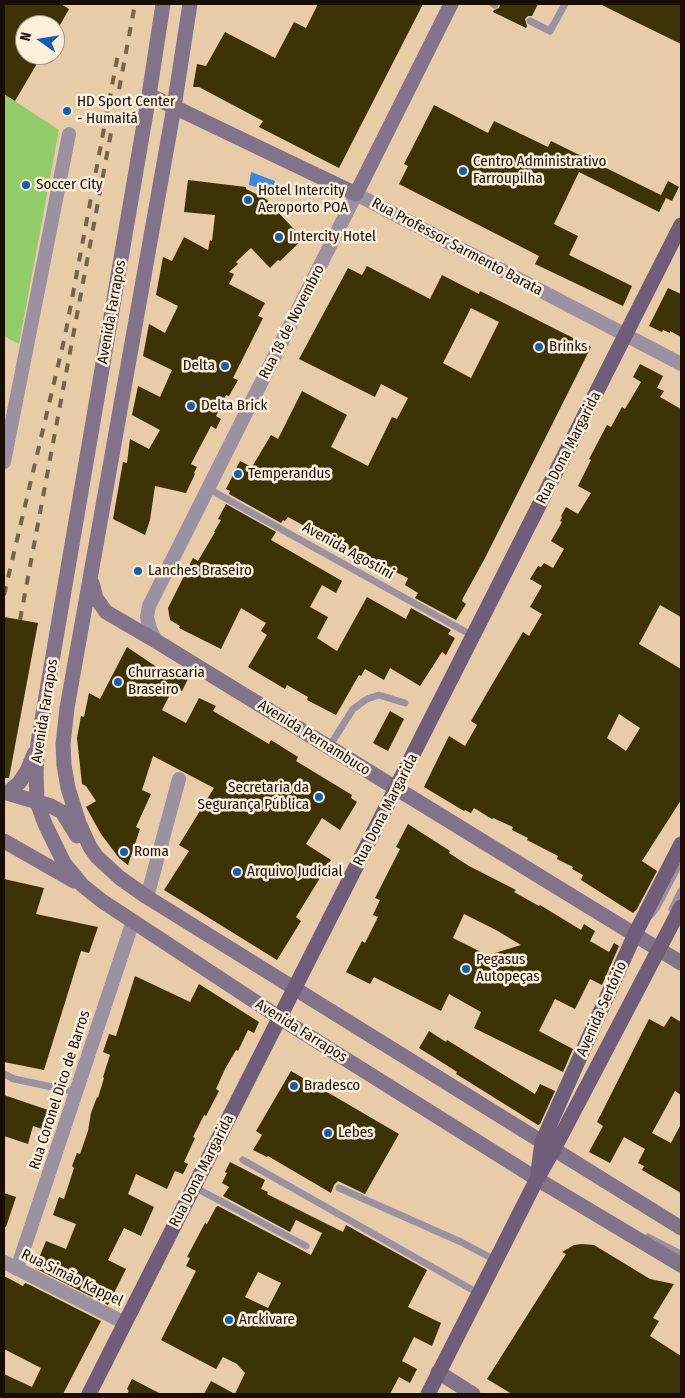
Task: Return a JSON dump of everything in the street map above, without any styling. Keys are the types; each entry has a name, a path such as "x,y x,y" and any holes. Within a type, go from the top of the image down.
{"main road":[{"name":"Avenida Farrapos","path":"163,4 38,743 36,771 37,802 55,846 64,863 82,885 133,922 280,1018 537,1179 681,1265"},
{"name":"Avenida Farrapos","path":"190,4 174,107 67,708 63,744 64,765 74,810 90,847 97,857 120,878 147,897 681,1228"},
{"name":"Rua 18 de Novembro","path":"356,194 451,4"},
{"name":"Rua Professor Sarmento Barata","path":"149,95 356,194"},
{"name":"Rua Dona Margarida","path":"89,1394 681,225"},
{"name":"Avenida Pernambuco","path":"91,579 96,598 106,612 681,963"},
{"path":"38,743 27,771 19,783 7,793 51,806 62,812 76,835 90,847"},
{"path":"4,841 82,885"},
{"name":"Avenida Sertório","path":"428,1394 537,1179 548,1146 635,934 681,844"},
{"name":"Avenida Sertório","path":"548,1146 657,947 681,907"},
{"path":"438,1372 473,1394"}],"street":[{"path":"4,462 69,134"},
{"name":"Rua Professor Sarmento Barata","path":"356,194 681,364"},
{"name":"Rua 18 de Novembro","path":"156,641 150,628 149,606 356,194"},
{"path":"147,897 179,780"},
{"name":"Rua Coronel Dico de Barros","path":"17,1269 133,922"},
{"name":"Rua Simão Kappel","path":"4,1262 126,1322"}],"lane":[{"path":"530,21 550,31 565,4"},
{"name":"Avenida Agostini","path":"209,489 473,637"},
{"path":"330,747 354,709 367,699 379,695 405,703"},
{"path":"635,934 657,907 681,861"},
{"path":"657,947 681,891"},
{"path":"4,1074 14,1079 77,1092"},
{"path":"243,1160 478,1293"},
{"path":"537,1179 681,1254"},
{"path":"194,1187 306,1246"},
{"path":"339,1188 461,1242 495,1260"}],"green space":[{"name":"Soccer City","path":"4,94 59,130 19,344 4,336"}],"water":[{"path":"251,172 275,181 272,191 249,185"}],"building":[{"path":"4,4 61,4 69,9 65,16 15,15 15,65 36,65 15,101 4,94"},
{"path":"318,4 423,4 339,168 259,127 263,121 199,87 193,87 197,64 206,66 225,32 275,58 294,22 306,28"},
{"path":"500,4 538,4 532,16 528,16 525,19 526,28 493,12 499,8"},
{"path":"600,4 681,4 681,44 636,22"},
{"path":"434,105 488,133 494,121 548,147 551,141 661,195 668,181 679,187 672,201 666,198 659,212 579,172 554,224 578,236 569,255 632,286 623,306 535,264 539,256 399,184 408,166 404,164"},
{"path":"188,180 246,187 246,189 266,199 303,239 270,268 251,248 236,262 238,264 229,272 234,274 229,284 265,303 258,316 263,318 233,378 238,380 229,396 226,395 216,416 221,419 216,429 211,426 191,464 197,467 186,493 155,486 150,520 145,535 113,519 123,462 127,463 130,439 149,449 160,430 132,415 138,386 160,397 172,370 143,356 149,324 165,333 178,306 156,295 163,257 172,261 184,237 208,250 210,240 212,241 215,215 184,212"},
{"path":"367,266 430,299 442,275 479,294 480,291 591,347 463,598 462,601 466,604 456,620 415,598 418,593 405,585 408,578 288,517 281,523 229,494 230,491 226,489 240,461 252,467 271,435 278,439 302,391 347,415 331,447 368,466 392,417 397,419 408,398 381,384 375,397 299,359 348,268 362,275","holes":["471,308 499,322 471,378 443,363"]},
{"path":"668,288 681,294 681,337 670,331 670,333 663,330 662,332 649,326"},
{"path":"640,364 663,376 657,388 664,391 660,397 681,409 681,617 660,605 639,644 681,669 681,800 642,861 657,871 633,913 581,880 583,875 572,869 573,867 557,859 558,856 512,830 513,827 492,819 474,808 471,813 464,811 424,787 449,736 465,746 477,725 471,721 487,693 523,632 529,636 542,614 530,607 542,586 530,579 538,566 541,567 544,563 553,568 564,549 551,541 562,522 560,521 561,516 566,507 578,514 591,493 578,486 591,460 589,459 607,425 611,427 622,407 625,409 641,382 633,377","holes":["619,714 640,728 626,751 607,738"]},
{"path":"226,504 276,532 271,540 342,581 336,593 322,585 310,607 328,617 317,638 337,651 367,597 406,619 411,608 451,630 448,634 455,638 446,655 442,652 420,686 390,668 384,680 365,669 361,676 359,675 336,715 307,700 308,697 287,685 285,689 248,667 267,635 261,631 266,623 241,608 221,649 179,628 180,626 170,620 168,608 193,558 198,561 215,532 221,520 218,519"},
{"path":"4,617 38,623 9,778 4,778"},
{"path":"127,647 167,674 170,668 188,679 182,691 174,687 162,710 186,723 199,698 216,706 213,711 269,744 271,740 298,757 296,761 352,795 351,798 357,802 340,830 322,818 306,844 331,860 296,917 301,921 277,960 164,890 189,851 179,845 214,788 153,756 142,790 151,794 136,827 140,829 128,865 119,858 101,834 86,807 96,801 86,786 82,784 77,738 81,716 84,717 89,693 100,699"},
{"path":"390,711 404,719 388,751 373,743"},
{"path":"408,824 450,851 449,853 469,866 516,890 514,892 540,905 581,930 584,924 595,931 590,941 609,952 614,943 619,946 602,985 590,979 575,1009 555,999 539,1031 573,1049 563,1072 474,1028 481,1012 449,994 441,1011 374,977 370,984 346,972 362,941 365,943 378,917 373,915 380,900 375,898 400,849 396,847","holes":["464,914 521,945 495,953 491,957 453,938"]},
{"path":"4,879 44,888 36,914 98,927 89,953 81,951 44,1070 4,1062"},
{"path":"135,976 190,1002 199,984 259,1022 254,1033 248,1030 238,1051 236,1050 225,1069 216,1089 219,1091 193,1137 195,1138 184,1162 188,1164 183,1174 175,1171 167,1189 136,1174 128,1194 154,1207 141,1236 124,1228 108,1260 126,1269 108,1305 35,1268 46,1241 66,1249 76,1224 53,1215 59,1197 64,1199 74,1168 72,1166 77,1153 80,1154 88,1131 91,1113 98,1098 110,1055 103,1052 109,1034 116,1036"},
{"path":"671,1016 681,1022 681,1095 675,1091 652,1133 671,1143 681,1124 681,1193 642,1170 644,1166 638,1163 645,1149 624,1137 610,1163 589,1152 603,1126 597,1122 649,1019 664,1027"},
{"path":"429,1031 535,1094 540,1084 555,1091 540,1124 538,1125 456,1074 457,1072 419,1048"},
{"name":"Lebes","path":"291,1071 399,1134 365,1194 338,1181 331,1193 268,1156 253,1150 262,1135 256,1131"},
{"path":"4,1095 48,1110 42,1129 33,1126 28,1144 4,1136"},
{"path":"230,1162 265,1180 261,1189 268,1192 267,1194 343,1232 346,1225 427,1270 408,1307 441,1323 432,1346 414,1337 402,1361 417,1369 410,1383 399,1377 390,1394 235,1394 245,1373 237,1364 223,1357 216,1369 161,1340 196,1271 186,1266 190,1258 187,1257 216,1207 218,1206 311,1255 322,1233 296,1220 290,1232 223,1196 229,1187 222,1183 227,1173 225,1172","holes":["258,1272 281,1283 268,1308 245,1297"]},
{"path":"4,1193 16,1197 6,1227 4,1226"},
{"path":"574,1245 594,1245 650,1279 674,1284 653,1318 659,1321 650,1336 681,1356 681,1394 512,1394 487,1379 566,1254 562,1252"},
{"path":"4,1276 23,1286 25,1283 30,1285 101,1321 63,1394 4,1394 4,1374 32,1387 41,1368 4,1349"},
{"path":"132,1379 161,1394 127,1394 129,1391 127,1389"},
{"path":"211,1381 235,1394 204,1394"}],"railway":[{"path":"20,620 135,4"},
{"path":"4,595 65,336 118,54"}],"place":[{"name":"HD Sport Center - Humaitá","path":"67,111"},
{"name":"Centro Administrativo Farroupilha","path":"463,171"},
{"name":"Soccer City","path":"26,185"},
{"name":"Hotel Intercity Aeroporto POA","path":"248,200"},
{"name":"Intercity Hotel","path":"279,237"},
{"name":"Brinks","path":"539,347"},
{"name":"Delta","path":"225,366"},
{"name":"Delta Brick","path":"191,406"},
{"name":"Temperandus","path":"238,474"},
{"name":"Lanches Braseiro","path":"138,571"},
{"name":"Churrascaria Braseiro","path":"118,682"},
{"name":"Secretaria da Segurança Pública","path":"319,797"},
{"name":"Roma","path":"124,852"},
{"name":"Arquivo Judicial","path":"237,872"},
{"name":"Pegasus Autopeças","path":"466,969"},
{"name":"Bradesco","path":"294,1086"},
{"name":"Lebes","path":"328,1133"},
{"name":"Arckivare","path":"229,1320"}]}
